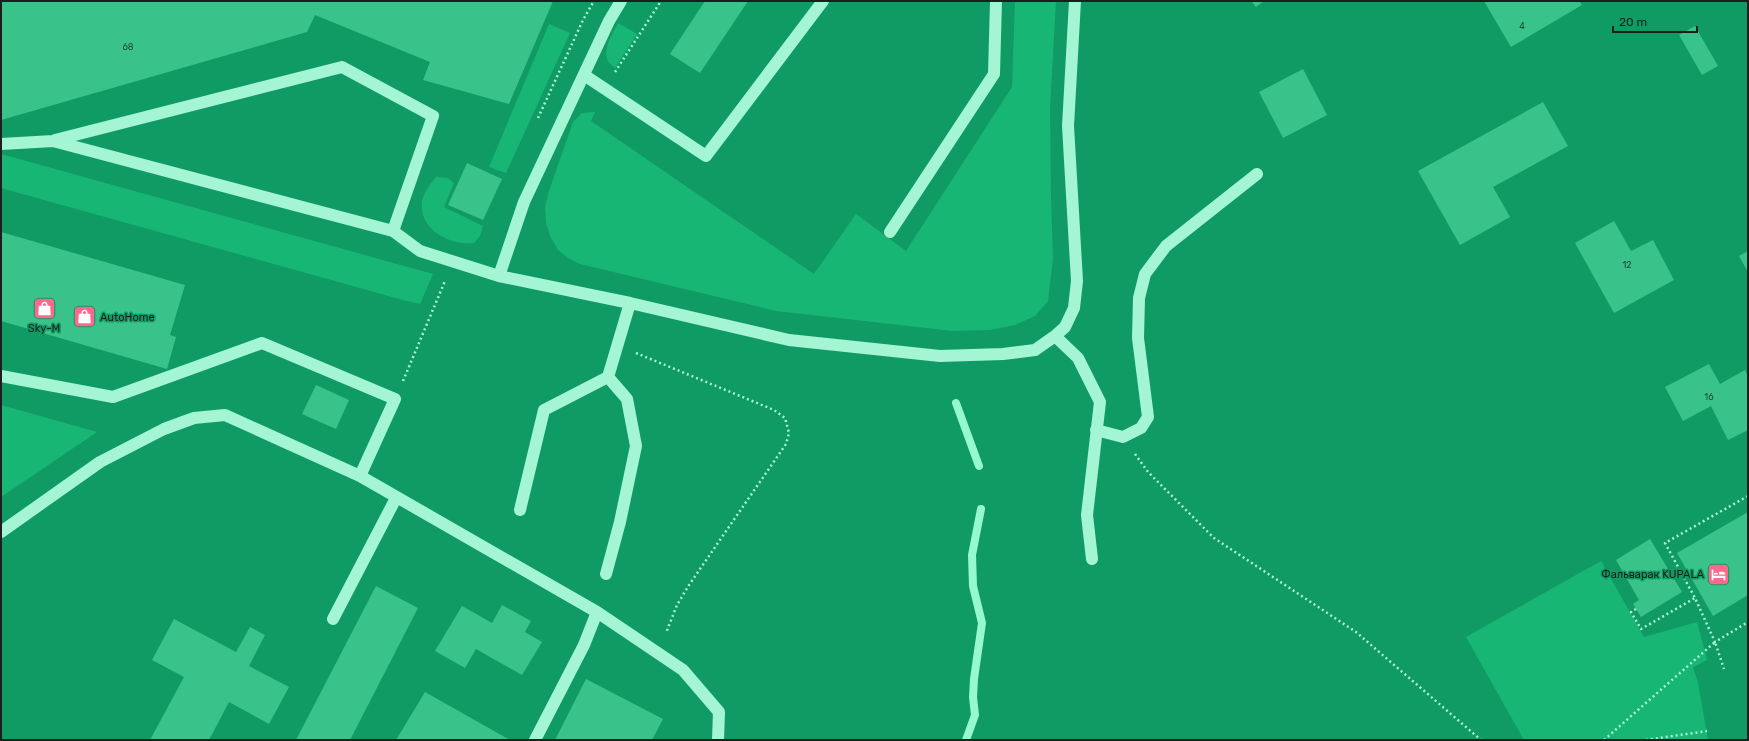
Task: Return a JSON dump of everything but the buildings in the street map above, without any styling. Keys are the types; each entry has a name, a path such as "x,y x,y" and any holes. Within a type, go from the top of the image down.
{"lane":[{"path":"499,276 524,202 609,21 621,1"},
{"path":"584,75 706,156 823,1"},
{"path":"890,232 994,74 996,1"},
{"path":"53,141 393,231 420,251 499,276 630,303 789,340 940,356 1003,354 1035,350 1065,327 1074,308 1077,281 1068,126 1075,1"},
{"path":"1,144 53,141 342,67 432,116 393,231"},
{"path":"1096,430 1123,437 1141,428 1148,417 1138,338 1139,298 1145,274 1166,246 1257,174"},
{"path":"520,510 544,410 608,377 630,303"},
{"path":"1055,336 1078,358 1100,402 1087,516 1092,559"},
{"path":"1,376 113,397 262,343 395,399 360,476"},
{"path":"606,574 620,522 636,446 627,399 608,377"},
{"path":"1,532 100,462 164,429 194,418 225,414 360,476 597,612 658,652 684,670 719,712 718,740"},
{"path":"333,619 396,498"},
{"path":"535,740 584,645 597,612"}],"path":[{"path":"536,122 583,20 594,1"},
{"path":"604,89 661,1"},
{"path":"395,399 446,276"},
{"path":"620,339 640,355 774,410 785,418 789,433 786,444 689,585 677,605 658,652"},
{"path":"1123,437 1148,472 1214,538 1356,632 1481,740"},
{"path":"1724,669 1715,642 1695,598 1665,543 1748,496"},
{"path":"1636,609 1631,612 1641,629 1695,598"},
{"path":"1604,740 1715,642 1748,622"},
{"path":"1646,740 1707,731"}],"green space":[{"path":"1015,1 1056,1 1050,108 1053,258 1048,301 1035,316 1015,325 990,330 953,331 776,311 580,264 568,258 558,250 551,238 546,223 545,207 549,191 573,122 582,113 595,112 591,121 814,274 856,214 906,251 1012,87"},
{"path":"618,23 637,34 615,68 608,61 606,51"},
{"path":"549,24 570,33 506,173 489,167"},
{"path":"1,154 433,274 420,304 403,300 1,188"},
{"path":"436,177 448,178 454,183 444,207 483,226 480,236 474,243 455,242 446,238 438,234 425,220 422,211 422,201 426,191"},
{"path":"1,405 97,432 1,497"},
{"path":"1601,561 1644,637 1697,622 1707,660 1693,667 1698,683 1708,740 1524,740 1466,637"}],"waterway":[{"path":"956,403 979,466"},
{"path":"966,740 975,715 973,697 974,679 982,623 973,586 972,555 981,509"}],"place":[{"name":"Sky-M","path":"44,308"},
{"name":"AutoHome","path":"85,317"},
{"name":"Фальварак KUPALA","path":"1719,574"}]}
